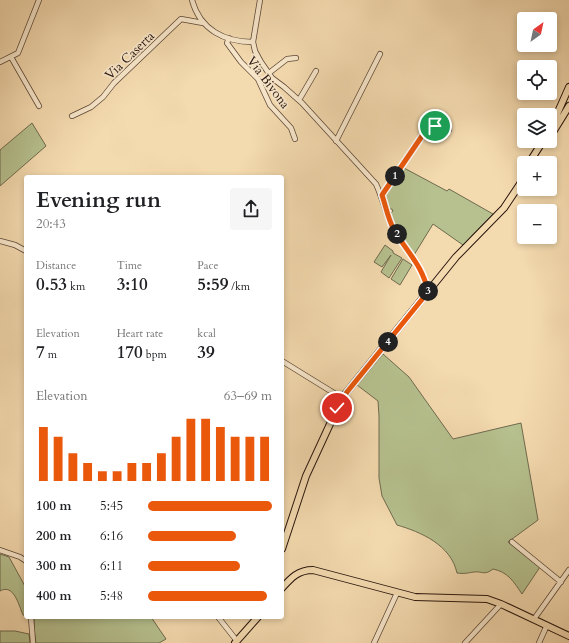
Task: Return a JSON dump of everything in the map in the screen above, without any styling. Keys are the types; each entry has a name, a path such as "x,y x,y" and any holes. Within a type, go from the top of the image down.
{"main road":[{"path":"557,114 569,87"},
{"path":"557,126 569,106"},
{"path":"499,214 517,184"},
{"path":"284,543 306,476 342,398 456,257 499,214 517,188"},
{"path":"284,586 297,573 306,570 313,570 423,598 487,598 569,636"},
{"path":"250,627 254,619"},
{"path":"236,642 256,619"}],"street":[{"path":"0,62 18,53 39,0"},
{"path":"192,0 203,23 216,34 229,38 254,42"},
{"path":"260,0 254,42 255,51 272,78 299,100 373,180 382,195 393,228 413,256 426,280 428,292"},
{"name":"Via Caserta","path":"72,116 91,107 181,19 203,23"},
{"name":"Via Bivona","path":"229,38 227,43 241,62 258,80 270,105 291,128 295,139"},
{"path":"336,141 380,54"},
{"path":"11,57 39,106"},
{"path":"269,73 287,59 296,58"},
{"path":"299,100 316,71"},
{"path":"382,195 422,136 435,126 440,125 449,130"},
{"path":"0,241 24,250"},
{"path":"284,362 342,398"},
{"path":"512,542 561,582"},
{"path":"0,550 24,560"},
{"path":"534,619 569,570"},
{"path":"374,643 398,592"},
{"path":"465,643 502,604"},
{"path":"31,619 33,643"},
{"path":"219,619 236,642"},
{"path":"539,643 547,625"}],"green space":[{"path":"32,123 46,146 0,186 0,150"},
{"path":"403,168 447,191 449,189 493,214 463,245 433,224 414,255 398,234 390,216 393,211 392,209 388,209 384,196"},
{"path":"385,245 393,251 393,253 402,258 389,278 381,272 391,255 382,267 374,262"},
{"path":"403,259 412,265 400,285 391,279"},
{"path":"383,354 409,377 453,439 521,423 538,520 508,542 540,567 522,594 507,575 498,570 493,569 485,573 457,573 454,563 442,547 425,536 397,525 382,496 379,478 378,401 357,385"},
{"path":"0,554 9,557 24,584 24,615 18,601 12,593 5,589 0,591"},
{"path":"34,619 152,619 166,639 159,643 36,643"},
{"path":"0,631 15,631 29,634 30,643 0,643"}],"route":[{"path":"337,408 342,398 428,292 426,280 413,256 393,228 387,214 382,195 422,136 435,126"}]}
